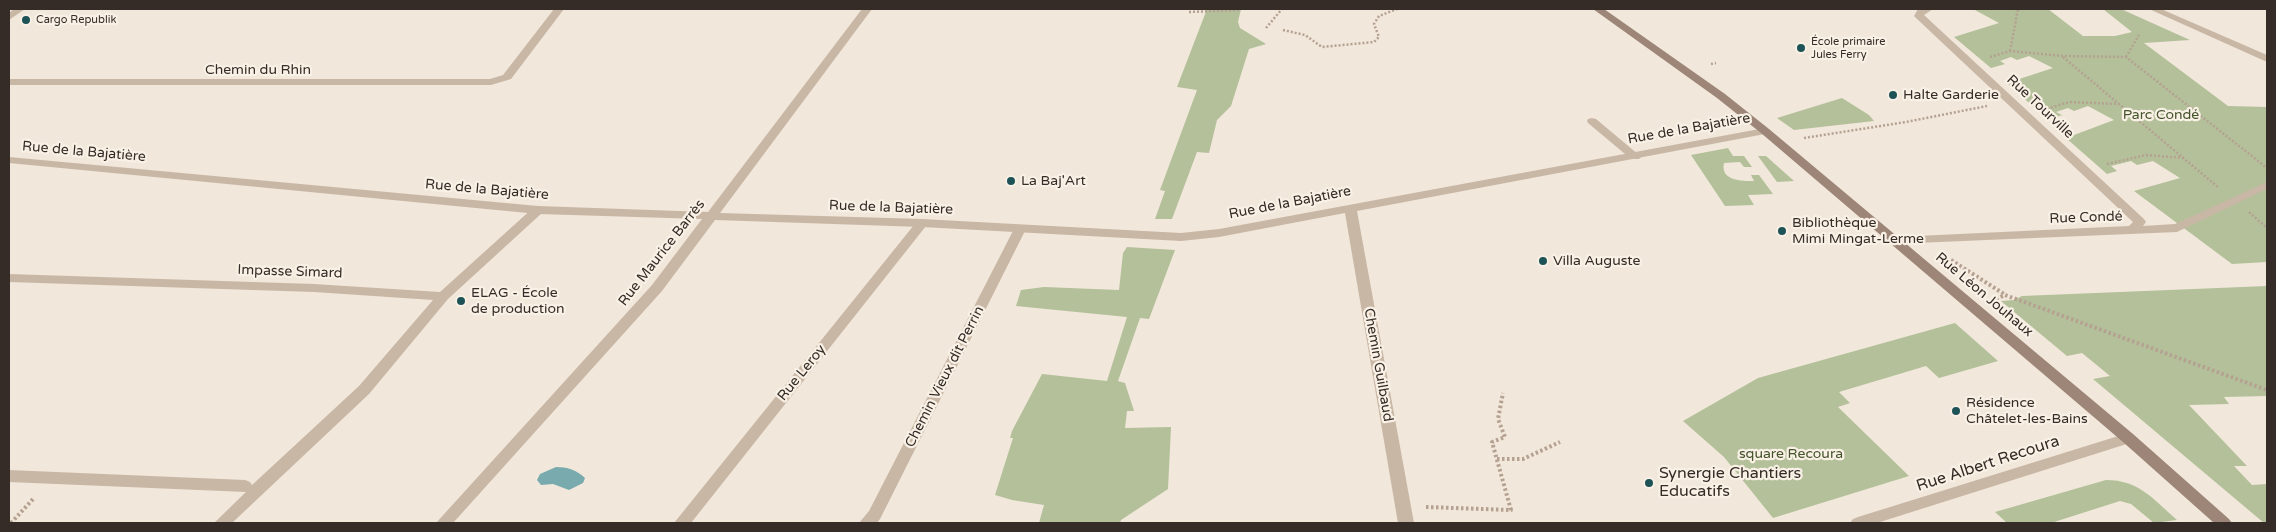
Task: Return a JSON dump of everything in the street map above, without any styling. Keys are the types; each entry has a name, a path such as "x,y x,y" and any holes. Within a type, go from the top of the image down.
{"street":[{"path":"9,17 20,9"},
{"name":"Chemin du Rhin","path":"9,82 386,84 408,81 491,82 507,77 560,9"},
{"name":"Rue Maurice Barrès","path":"444,523 657,288 867,9"},
{"name":"Rue Léon Jouhaux","path":"1598,9 1721,96 1765,131 2128,438 2224,523"},
{"name":"Rue Tourville","path":"1928,9 1921,11 1919,16 2140,222 2132,231"},
{"path":"2154,9 2267,59"},
{"path":"1592,121 1633,156"},
{"name":"Rue de la Bajatière","path":"9,160 538,210 922,223 1180,237 1219,233 1350,207 1765,131"},
{"name":"Rue Condé","path":"1896,241 2177,228 2267,185"},
{"name":"Chemin Guilbaud","path":"1350,207 1406,523"},
{"path":"222,523 364,390 443,296 538,210"},
{"name":"Rue Leroy","path":"682,523 922,223"},
{"name":"Chemin Vieux dit Perrin","path":"867,523 875,515 1020,229"},
{"name":"Impasse Simard","path":"9,278 314,288 443,296"},
{"name":"Rue Albert Recoura","path":"1858,523 2128,438"},
{"path":"9,476 244,486"}],"path":[{"path":"1266,28 1282,9"},
{"path":"1283,30 1305,35 1322,47 1374,42 1379,37 1374,24 1379,16 1397,9"},
{"path":"2010,51 2018,9"},
{"path":"1189,12 1241,10"},
{"path":"2126,57 2139,35"},
{"path":"1970,63 2010,51 2063,56 2126,57 2267,168"},
{"path":"2063,56 2267,228"},
{"path":"1711,64 1716,63"},
{"path":"1798,139 1906,122 2012,101"},
{"path":"2027,115 2069,102 2119,104"},
{"path":"2084,170 2146,155 2184,158"},
{"path":"1946,257 2005,295 2267,390"},
{"path":"1975,309 2005,295"},
{"path":"1423,507 1511,510 1492,442 1505,437 1498,419 1503,393"},
{"path":"1497,459 1523,459 1560,442"}],"green space":[{"path":"1207,9 1241,9 1238,22 1240,28 1266,44 1249,49 1231,106 1217,120 1209,153 1197,152 1172,219 1155,219 1165,191 1160,190 1197,90 1177,87"},
{"name":"Parc Condé","path":"1973,9 2048,9 2083,36 2115,36 2132,32 2103,9 2121,9 2190,40 2144,43 2228,106 2267,107 2267,262 2232,264 2134,191 2180,178 2153,161 2137,165 2131,161 2111,166 2117,171 2107,174 2066,138 2114,120 2088,106 2074,111 2068,108 2056,112 2062,115 2048,120 2007,83 2053,68 2029,56 2017,60 2011,57 2000,61 2005,64 1991,68 1954,37 1999,23"},
{"path":"1842,98 1869,115 1874,121 1794,130 1777,118"},
{"path":"1728,148 1733,156 1744,156 1752,167 1744,167 1740,162 1724,163 1725,173 1733,179 1744,181 1754,181 1751,175 1759,175 1773,194 1748,195 1754,205 1725,206 1691,155"},
{"path":"1758,156 1766,156 1794,181 1777,182"},
{"path":"1127,247 1175,250 1149,319 1140,318 1118,381 1125,383 1134,411 1127,411 1125,428 1171,427 1168,489 1121,520 1120,523 1039,523 1044,505 995,495 1013,438 1010,438 1012,431 1042,374 1107,381 1127,317 1016,306 1021,290 1044,287 1119,290 1123,253"},
{"path":"2267,286 2267,396 2224,397 2229,404 2189,405 2247,466 2234,466 2252,485 2267,484 2267,523 2264,523 2093,379 2110,376 2082,353 2067,356 2001,301 2014,300 2022,296"},
{"name":"square Recoura","path":"1955,323 1998,361 1939,378 1926,366 1839,392 1850,403 1838,407 1909,476 1773,518 1724,457 1683,421 1758,378"},
{"path":"2106,480 2128,483 2137,487 2153,498 2177,520 2154,523 2131,504 2120,501 2051,523 2007,523 1995,512"}],"water":[{"path":"556,467 568,468 579,473 585,478 583,483 569,490 553,484 541,485 537,480 540,474"}],"place":[{"name":"Cargo Republik","path":"26,20"},
{"name":"École primaire Jules Ferry","path":"1801,48"},
{"name":"Halte Garderie","path":"1893,95"},
{"name":"La Baj'Art","path":"1011,181"},
{"name":"Bibliothèque Mimi Mingat-Lerme","path":"1782,231"},
{"name":"Villa Auguste","path":"1543,261"},
{"name":"ELAG - École de production","path":"461,301"},
{"name":"Résidence Châtelet-les-Bains","path":"1956,411"},
{"name":"Synergie Chantiers Educatifs","path":"1649,483"}]}
